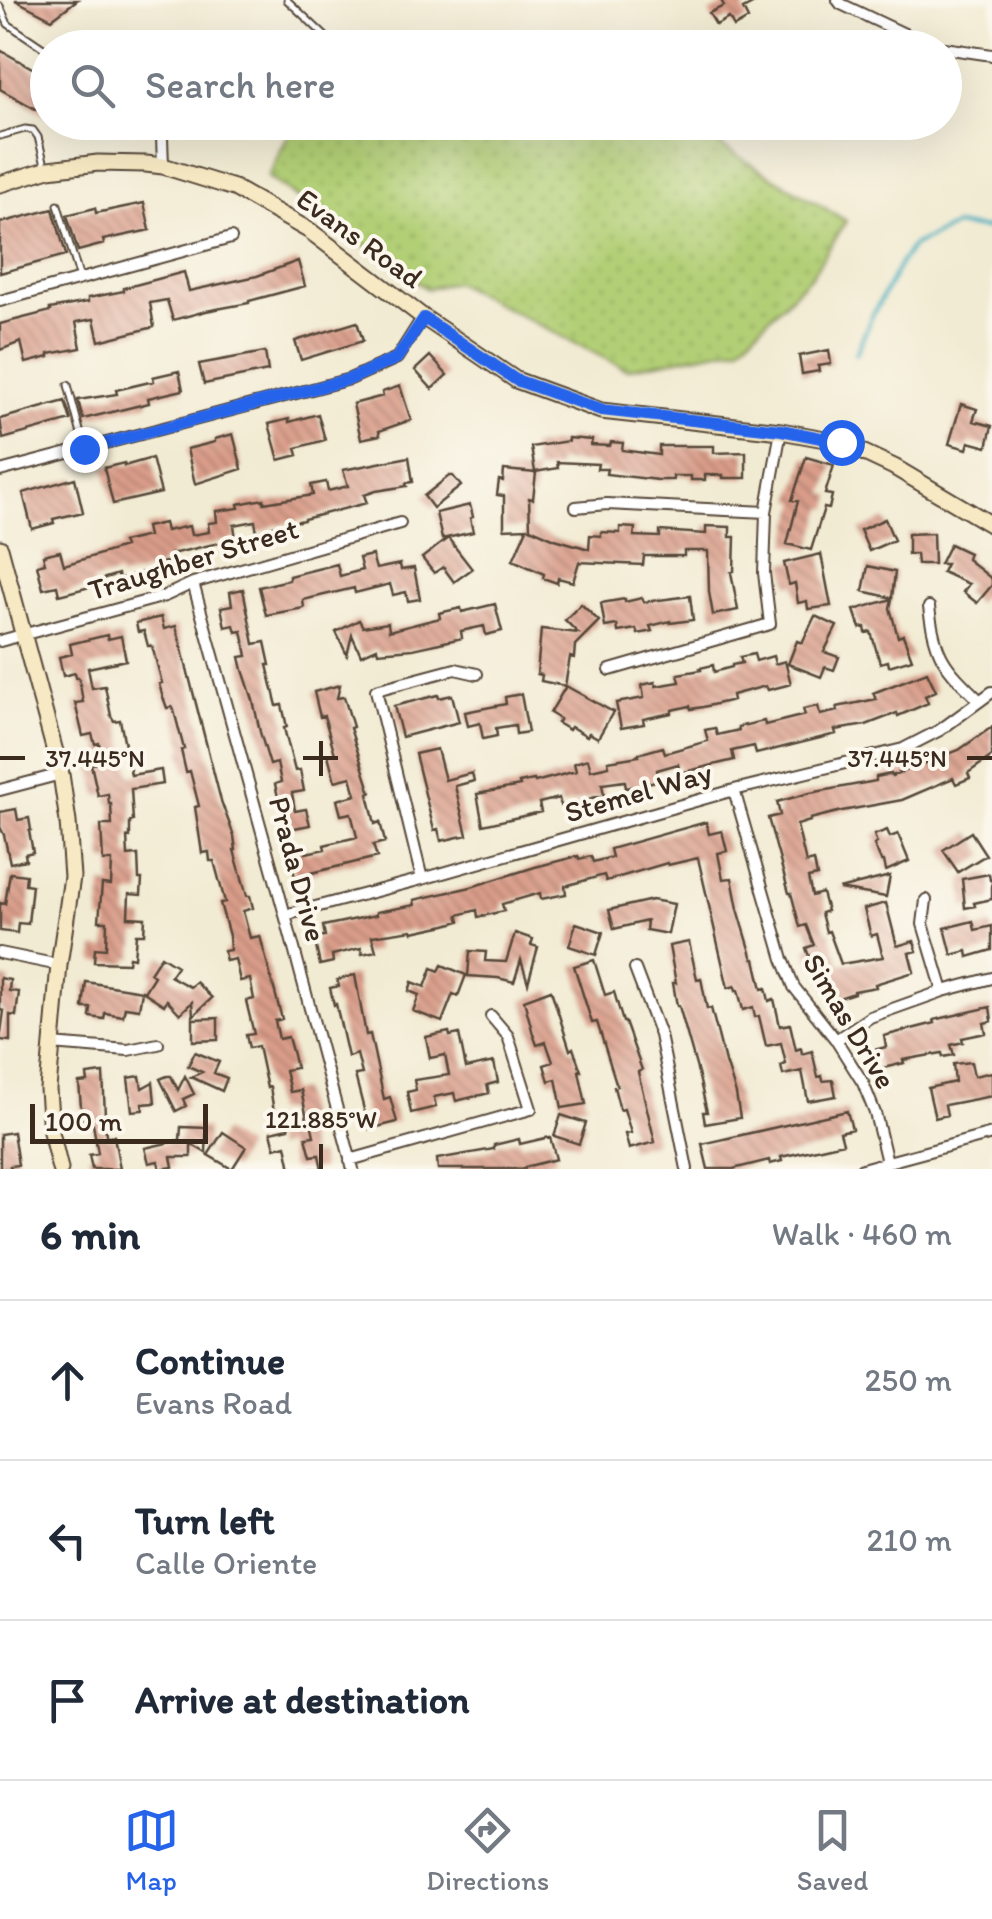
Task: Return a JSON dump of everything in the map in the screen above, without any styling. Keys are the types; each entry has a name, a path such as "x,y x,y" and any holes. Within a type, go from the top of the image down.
{"street":[{"path":"838,0 896,30"},
{"path":"962,51 992,55"},
{"path":"162,140 162,166"},
{"name":"Evans Road","path":"0,184 46,170 98,163 162,166 234,188 310,232 424,318 516,380 601,410 781,430 841,442 992,525"},
{"path":"2,300 231,238"},
{"path":"0,471 350,379 397,358 424,318"},
{"path":"610,670 770,624 764,573 766,512 781,430"},
{"path":"576,508 607,504 766,512"},
{"name":"Traughber Street","path":"0,641 166,596 192,583 400,524"},
{"path":"0,548 61,774 68,822 72,877 58,965 48,1089 51,1132 60,1169"},
{"name":"Prada Drive","path":"192,583 352,1164"},
{"path":"929,608 942,662 980,702"},
{"path":"422,880 376,690 455,669 476,674"},
{"name":"Stemel Way","path":"286,914 422,880 734,790 903,748 940,730 992,692"},
{"path":"0,790 61,774"},
{"name":"Simas Drive","path":"734,790 794,988 836,1040 863,1083 887,1162"},
{"path":"926,900 924,924 943,991"},
{"path":"0,954 58,965"},
{"path":"635,969 660,1034 687,1169"},
{"path":"836,1040 870,1017 992,978"},
{"path":"352,1164 531,1109 508,1036 491,1016"},
{"path":"51,1044 128,1050 158,1044"},
{"path":"862,1169 992,1134"}],"lane":[{"path":"287,0 319,30"},
{"path":"0,6 8,24 30,39"},
{"path":"0,136 30,130"},
{"path":"39,140 46,170"},
{"path":"58,205 80,279"},
{"path":"0,286 2,300"},
{"path":"68,386 84,449"}],"green space":[{"path":"286,140 711,140 846,221 812,275 740,347 626,369 454,282 427,289 268,177"}],"building":[{"path":"15,0 77,0 52,19"},
{"path":"721,0 760,0 743,9 748,19 734,27 729,18 716,25 709,13 724,6"},
{"path":"0,50 30,67 30,106 0,89"},
{"path":"144,203 150,230 103,240 104,244 78,251 67,215"},
{"path":"53,209 66,255 0,273 0,223"},
{"path":"298,261 305,286 249,303 173,320 167,300 150,303 154,327 99,341 94,319 76,322 81,348 26,363 21,342 0,350 0,324 50,309 88,302 88,298 184,272 189,291 257,276"},
{"path":"357,322 363,341 301,360 295,341"},
{"path":"829,350 831,364 802,374 799,356"},
{"path":"265,352 268,371 204,384 199,364"},
{"path":"430,356 447,375 432,389 415,370"},
{"path":"179,371 183,390 148,398 149,403 83,419 78,400 117,394 116,390"},
{"path":"400,386 411,420 379,431 380,435 361,439 353,404 383,396 382,392"},
{"path":"65,401 71,420 3,439 0,419"},
{"path":"961,404 977,409 973,421 992,426 987,447 969,442 967,449 949,444"},
{"path":"318,414 325,440 296,448 298,455 279,460 269,424"},
{"path":"233,434 242,469 195,484 187,449"},
{"path":"568,438 592,440 591,445 623,443 622,450 659,455 659,446 714,446 714,453 746,452 746,478 705,475 705,480 673,476 673,480 658,480 606,474 607,469 597,469 598,464 557,462 558,468 535,472 531,447"},
{"path":"409,457 413,482 364,495 367,503 269,527 270,530 257,532 255,521 234,525 236,539 171,554 172,561 160,563 161,567 119,579 118,574 92,582 94,586 59,595 57,586 43,589 37,565 45,563 43,555 60,551 64,565 124,547 122,542 148,536 146,527 164,523 166,531 189,526 191,535 209,532 208,523 217,522 216,511 264,499 264,503 313,495 311,485 326,482 328,491 348,486 343,470"},
{"path":"806,457 834,465 825,494 832,495 829,509 824,508 811,550 787,544 798,501 792,500"},
{"path":"152,458 161,493 113,504 104,468"},
{"path":"504,470 536,473 533,499 529,498 530,528 589,549 590,535 620,533 620,527 635,528 634,536 660,537 660,531 706,534 706,526 730,527 730,537 735,537 731,572 738,610 713,615 708,551 684,551 684,556 644,556 643,565 579,562 573,582 558,578 557,583 543,578 544,574 513,560 527,528 504,529 504,496 497,495"},
{"path":"449,476 461,486 433,508 424,496"},
{"path":"75,478 83,512 32,529 23,493"},
{"path":"470,505 473,532 442,539 436,513"},
{"path":"885,519 894,540 869,551 860,530"},
{"path":"933,533 934,564 917,564 916,554 908,554 908,534"},
{"path":"448,538 472,569 454,582 443,567 434,573 422,558"},
{"path":"950,544 969,553 967,559 992,579 992,585 977,603 963,592 969,584 942,572 946,564 940,564"},
{"path":"821,554 831,606 808,609 807,601 798,603 795,583 789,585 784,563"},
{"path":"372,555 376,569 400,564 401,570 414,568 420,599 408,601 406,592 393,595 390,584 303,600 304,608 266,615 259,587 337,564 340,576 362,570 359,558"},
{"path":"868,566 895,572 892,598 863,591"},
{"path":"243,589 254,644 265,642 277,706 282,705 295,771 300,770 304,791 292,793 295,811 306,809 310,825 289,829 288,822 284,823 275,784 281,782 277,763 270,765 240,657 247,656 242,631 236,632 234,625 225,627 221,607 232,605 230,592"},
{"path":"690,596 693,620 650,626 652,631 638,634 636,629 618,632 617,625 605,627 601,603"},
{"path":"892,599 890,608 898,637 903,635 912,659 889,666 888,661 880,663 871,632 860,628 854,610"},
{"path":"495,604 502,631 486,635 484,626 461,631 462,638 413,649 378,652 377,648 361,655 352,635 347,655 336,632 359,620 363,627 388,623 389,631 440,618 439,613"},
{"path":"581,604 599,621 575,645 565,686 541,681 542,675 537,674 541,629 578,633 565,620"},
{"path":"815,616 837,626 824,652 839,657 834,670 825,667 821,677 788,664 797,641 802,643"},
{"path":"161,617 164,629 176,626 221,801 234,836 234,850 253,908 243,911 250,938 260,936 282,1019 275,1021 279,1039 288,1037 293,1055 296,1068 285,1070 290,1092 301,1090 314,1136 306,1137 311,1156 319,1155 322,1169 291,1169 286,1145 275,1148 271,1132 289,1128 286,1110 274,1112 258,1046 249,1048 246,1035 254,1034 246,1001 254,999 250,979 240,981 235,959 226,961 224,951 230,950 229,936 220,903 225,902 214,861 210,861 209,852 202,853 195,807 199,806 190,771 186,772 173,707 167,708 152,646 148,646 144,631 138,632 136,623"},
{"path":"107,635 108,639 121,636 126,660 88,668 92,688 105,686 111,716 114,721 120,720 131,775 161,770 163,784 131,789 133,821 127,837 128,856 138,855 142,879 141,895 129,894 128,917 145,918 144,934 136,934 134,958 129,957 128,963 94,962 95,948 106,949 107,921 99,921 102,884 111,885 112,861 103,861 101,825 112,825 111,804 108,794 98,796 91,764 103,762 99,743 95,744 92,734 83,736 75,703 83,702 79,678 75,673 63,676 59,657 72,654 70,644"},
{"path":"754,654 756,661 773,656 775,664 785,661 791,684 768,690 766,686 703,707 672,710 643,719 644,724 621,728 616,703 644,698 642,685 680,682 678,674 713,665 714,672 742,663 740,657"},
{"path":"927,672 936,691 925,696 928,703 898,716 897,713 866,725 835,730 836,734 756,754 754,746 732,751 734,760 680,773 678,764 657,770 659,780 626,788 625,781 602,784 604,795 561,806 559,798 539,803 541,812 483,825 477,794 576,771 574,763 588,759 591,770 609,766 608,761 663,747 665,753 708,741 705,730 715,728 717,735 764,721 765,725 805,715 803,709 818,706 820,715 838,711 837,707 876,699 873,693"},
{"path":"340,685 337,698 344,697 371,793 368,794 375,824 380,822 385,842 373,845 377,857 295,877 288,848 304,844 306,853 357,837 351,813 341,815 337,800 356,795 351,777 335,781 328,755 335,754 314,692"},
{"path":"566,686 613,712 598,738 571,727 569,730 550,713"},
{"path":"521,694 528,732 516,734 515,725 496,728 497,736 483,739 480,723 468,726 465,712 506,704 505,697"},
{"path":"452,695 459,722 402,737 394,706"},
{"path":"992,727 992,756 968,773 970,778 956,784 953,778 902,800 842,811 797,825 806,863 814,861 817,876 808,878 812,896 822,893 827,911 821,913 826,932 829,931 841,964 883,957 877,934 871,936 864,909 886,903 897,946 914,941 917,951 909,953 914,972 836,999 833,989 827,991 818,959 811,962 806,948 814,945 806,925 800,927 789,893 768,818 780,815 777,802 892,776 959,750"},
{"path":"437,749 445,780 472,773 474,781 455,786 467,835 441,841 438,829 434,830 415,754"},
{"path":"16,809 18,820 29,818 33,852 25,854 26,860 10,863 0,812"},
{"path":"706,822 709,834 722,831 727,851 718,853 723,879 732,878 762,989 766,988 769,1001 774,999 780,1026 790,1024 796,1050 801,1048 802,1054 812,1051 818,1077 833,1080 836,1096 808,1101 802,1071 783,1075 781,1066 786,1064 781,1043 766,1046 759,1016 755,1017 753,1007 743,1010 738,990 735,986 728,988 698,858 606,881 604,875 565,886 566,894 541,899 540,893 502,904 504,911 478,917 477,910 458,915 460,921 446,925 372,936 376,951 362,954 361,948 332,955 333,962 320,965 314,938 325,936 323,926 415,905 414,900 578,856 591,856 593,862 612,857 610,849"},
{"path":"887,830 890,837 898,834 909,861 886,871 874,845 874,835"},
{"path":"971,832 986,855 958,872 943,850"},
{"path":"10,873 26,875 25,884 32,885 28,924 18,923 17,933 0,931 0,903 5,904"},
{"path":"989,874 992,899 965,908 962,879"},
{"path":"890,876 886,897 839,889"},
{"path":"652,900 674,904 668,934 646,930 647,921 614,929 609,910"},
{"path":"973,921 975,930 992,926 992,950 968,957 967,951 952,955 945,928"},
{"path":"576,923 603,932 596,955 569,946"},
{"path":"515,933 533,939 531,945 538,947 528,983 521,960 514,982 468,976 470,951 486,952 485,961 506,962"},
{"path":"689,942 740,1118 705,1124 703,1112 707,1112 677,1006 669,946"},
{"path":"161,956 177,966 170,976 190,987 196,982 212,998 193,1016 192,1002 180,1014 167,1000 164,1005 144,992"},
{"path":"594,960 605,995 614,992 642,1070 638,1072 655,1142 629,1149 625,1134 631,1133 624,1109 620,1110 614,1087 617,1086 597,1022 592,1023 574,966"},
{"path":"442,965 466,975 442,1022 413,1011 419,995 409,991 412,982 425,987 432,968 439,971"},
{"path":"355,975 384,1099 390,1097 397,1122 369,1129 355,1075 362,1074 357,1054 348,1057 330,988 339,986 337,980"},
{"path":"0,978 10,980 9,991 19,992 16,1016 10,1015 10,1041 0,1040 4,1011 0,1010"},
{"path":"86,982 142,991 139,1009 125,1007 123,1016 105,1013 104,1019 90,1017 91,1008 83,1008"},
{"path":"551,990 570,1050 573,1048 581,1071 586,1104 562,1108 556,1079 549,1081 544,1065 553,1062 546,1042 537,1045 533,1034 524,1000"},
{"path":"990,1007 992,1021 984,1023 986,1033 962,1038 963,1042 951,1045 954,1055 943,1057 942,1053 903,1060 904,1063 879,1069 874,1050 886,1047 884,1036"},
{"path":"218,1018 218,1040 193,1041 193,1019"},
{"path":"449,1032 450,1036 459,1034 466,1068 494,1062 498,1082 487,1085 489,1093 456,1101 454,1093 434,1097 436,1107 411,1113 407,1092 416,1090 414,1080 449,1075 445,1055 430,1058 426,1037"},
{"path":"195,1052 219,1062 214,1073 227,1078 222,1091 191,1077 202,1072 188,1066"},
{"path":"971,1062 974,1076 992,1072 992,1096 945,1105 947,1115 935,1118 928,1088 955,1082 953,1064"},
{"path":"103,1073 106,1137 114,1136 120,1169 92,1169 89,1155 98,1153 93,1124 91,1119 82,1119 79,1083 88,1082 87,1075"},
{"path":"140,1076 142,1088 153,1082 155,1103 142,1104 143,1110 132,1111 128,1078"},
{"path":"171,1076 178,1090 185,1076 194,1094 183,1099 186,1106 176,1111 160,1079"},
{"path":"847,1111 852,1129 840,1132 843,1143 781,1157 782,1161 770,1164 769,1160 733,1169 708,1169 702,1144"},
{"path":"561,1115 586,1123 579,1144 554,1136"},
{"path":"181,1127 207,1128 206,1153 191,1144 191,1157 171,1157 173,1167 160,1169 158,1161 149,1163 145,1148 180,1140"},
{"path":"13,1132 18,1165 0,1169 0,1134"},
{"path":"223,1132 246,1147 232,1169 208,1155"},
{"path":"550,1137 556,1159 525,1169 438,1169 437,1159 494,1149 494,1145 519,1139 520,1144"}],"waterway":[{"path":"856,354 871,318 912,246 954,226 992,229"}],"route":[{"path":"84,449 350,379 397,358 424,318 516,380 601,410 781,430 841,442"}]}
